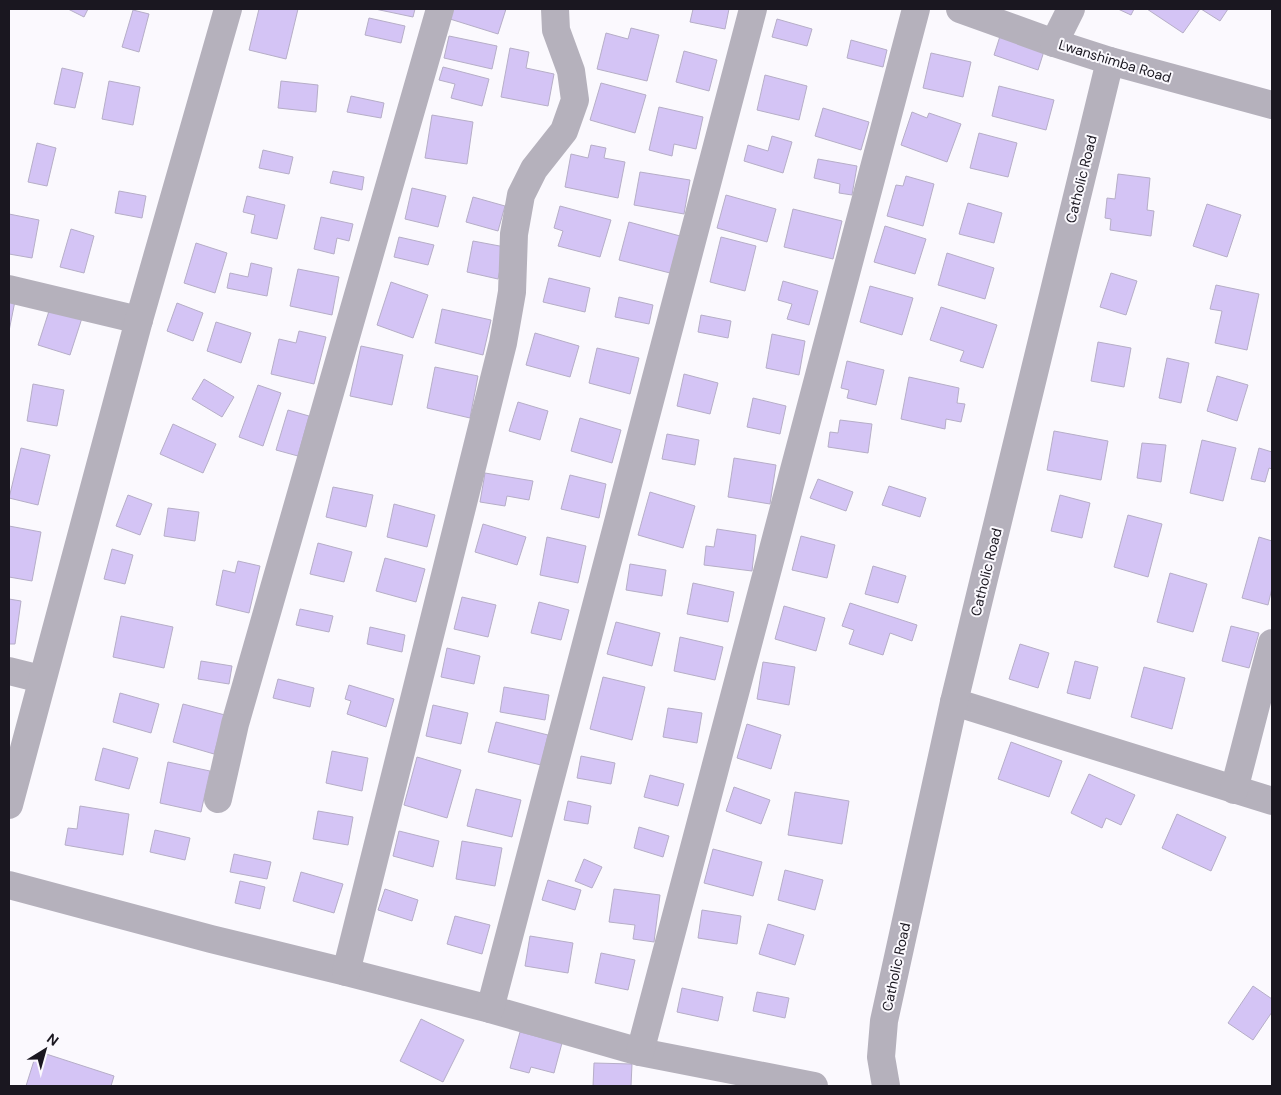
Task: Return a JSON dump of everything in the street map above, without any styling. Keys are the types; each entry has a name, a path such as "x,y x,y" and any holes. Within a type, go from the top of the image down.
{"street":[{"path":"9,805 139,320 228,9"},
{"path":"218,799 235,724 440,9"},
{"path":"346,972 503,343 512,292 514,234 520,195 534,169 564,131 575,100 571,71 556,30 555,9"},
{"path":"490,1009 753,9"},
{"path":"640,1052 916,9"},
{"name":"Lwanshimba Road","path":"960,9 1110,61 1272,105"},
{"path":"1054,43 1071,9"},
{"name":"Catholic Road","path":"886,1086 881,1057 884,1021 954,702 1110,61"},
{"path":"9,289 139,320"},
{"path":"1234,790 1272,643"},
{"path":"9,672 42,679"},
{"path":"954,702 1272,801"},
{"path":"9,885 211,940 490,1009 640,1052 814,1086"}],"building":[{"path":"68,9 88,9 84,17"},
{"path":"259,9 298,9 286,59 249,50"},
{"path":"375,9 415,9 413,17"},
{"path":"453,9 506,9 498,34 450,19"},
{"path":"693,9 729,9 725,29 690,22"},
{"path":"1118,9 1134,9 1131,15"},
{"path":"1147,9 1200,9 1183,33"},
{"path":"1201,9 1228,9 1220,21"},
{"path":"133,10 149,14 139,52 122,47"},
{"path":"369,18 405,26 401,43 365,35"},
{"path":"777,19 812,29 807,46 772,37"},
{"path":"631,28 659,35 647,81 597,69 606,33 628,39"},
{"path":"1001,33 1045,48 1038,70 994,55"},
{"path":"449,36 497,46 492,69 444,58"},
{"path":"851,40 887,50 883,67 847,58"},
{"path":"510,48 529,52 526,68 554,74 548,106 501,97"},
{"path":"684,51 717,60 709,91 676,82"},
{"path":"931,53 971,62 963,97 923,88"},
{"path":"443,67 489,79 482,106 451,98 455,84 439,80"},
{"path":"62,68 83,73 75,108 54,104"},
{"path":"765,75 807,86 799,120 757,110"},
{"path":"109,81 140,87 133,125 102,119"},
{"path":"281,81 318,85 316,112 278,108"},
{"path":"601,83 646,95 635,133 590,120"},
{"path":"999,86 1054,100 1046,130 992,116"},
{"path":"351,96 384,103 381,118 347,112"},
{"path":"659,107 703,117 696,149 674,144 672,156 649,150"},
{"path":"823,108 869,122 861,150 815,136"},
{"path":"912,112 927,118 929,113 961,124 947,162 901,145"},
{"path":"432,115 473,122 467,164 425,158"},
{"path":"979,133 1017,143 1008,177 970,168"},
{"path":"772,136 792,142 783,173 744,161 748,145 768,151"},
{"path":"37,143 56,148 47,186 28,182"},
{"path":"591,145 606,148 604,158 625,162 618,198 565,187 571,154 588,158"},
{"path":"263,150 293,157 289,174 259,168"},
{"path":"818,159 857,166 852,195 839,193 840,184 814,178"},
{"path":"333,171 364,177 362,190 330,183"},
{"path":"640,172 690,180 684,214 634,205"},
{"path":"1118,174 1150,178 1147,210 1154,211 1151,236 1110,230 1111,219 1105,218 1107,198 1115,199"},
{"path":"906,176 934,184 923,226 887,216 896,185 903,186"},
{"path":"412,188 446,196 438,227 405,219"},
{"path":"119,191 146,196 142,218 115,213"},
{"path":"726,195 776,209 767,242 717,228"},
{"path":"247,196 285,205 277,239 251,233 255,215 243,212"},
{"path":"473,197 505,206 498,231 466,222"},
{"path":"968,203 1002,213 994,243 959,234"},
{"path":"1207,204 1241,215 1227,257 1193,246"},
{"path":"560,206 611,220 600,257 558,246 563,231 554,228"},
{"path":"793,209 842,221 833,259 784,247"},
{"path":"9,214 39,220 32,258 9,254"},
{"path":"321,217 353,224 349,241 337,238 334,254 314,249"},
{"path":"629,222 680,236 670,273 619,260"},
{"path":"885,226 926,239 915,274 874,262"},
{"path":"71,229 94,236 84,273 60,267"},
{"path":"399,237 434,245 428,265 394,257"},
{"path":"721,237 756,246 745,291 710,282"},
{"path":"473,241 505,247 498,279 467,272"},
{"path":"196,243 227,253 215,293 184,283"},
{"path":"947,253 994,268 985,299 938,285"},
{"path":"251,263 272,268 267,296 227,288 230,273 248,277"},
{"path":"298,269 339,277 332,315 290,306"},
{"path":"1111,273 1137,281 1126,315 1100,307"},
{"path":"549,278 590,288 585,312 543,302"},
{"path":"783,281 818,291 809,325 787,319 792,304 778,300"},
{"path":"391,282 428,295 413,338 377,325"},
{"path":"1216,285 1259,294 1247,350 1215,343 1222,311 1210,309"},
{"path":"870,286 913,298 902,335 860,322"},
{"path":"619,297 653,305 649,324 615,317"},
{"path":"9,299 15,301 9,331"},
{"path":"177,303 203,313 193,341 167,331"},
{"path":"941,307 997,325 983,368 960,361 964,351 930,340"},
{"path":"50,308 82,318 70,355 38,345"},
{"path":"442,309 491,320 483,355 435,343"},
{"path":"701,315 731,321 728,338 698,332"},
{"path":"216,322 251,333 241,363 207,351"},
{"path":"299,331 326,337 314,384 271,374 279,339 296,343"},
{"path":"535,333 579,346 570,377 526,365"},
{"path":"772,334 805,341 799,375 766,368"},
{"path":"1098,342 1131,348 1124,387 1091,381"},
{"path":"361,346 403,355 392,405 350,396"},
{"path":"597,348 639,358 630,394 589,383"},
{"path":"1167,358 1189,363 1181,403 1159,398"},
{"path":"847,361 884,370 876,405 847,398 849,390 841,388"},
{"path":"435,367 478,376 470,418 427,408"},
{"path":"684,374 718,383 710,414 677,406"},
{"path":"1217,376 1248,385 1237,421 1207,411"},
{"path":"909,377 959,388 957,403 965,404 961,422 946,419 945,429 901,419"},
{"path":"204,379 234,397 222,417 192,399"},
{"path":"33,384 64,390 57,426 27,421"},
{"path":"258,385 281,393 263,446 239,437"},
{"path":"753,398 786,406 780,434 747,427"},
{"path":"518,402 548,411 540,440 509,431"},
{"path":"288,410 309,416 298,456 276,450"},
{"path":"580,418 621,430 612,463 571,451"},
{"path":"840,420 872,424 868,453 828,447 830,432 838,433"},
{"path":"173,424 216,444 203,473 160,454"},
{"path":"1054,431 1108,441 1101,480 1047,470"},
{"path":"667,434 699,440 695,465 662,459"},
{"path":"1202,440 1236,448 1223,501 1190,493"},
{"path":"1142,443 1166,445 1161,482 1137,478"},
{"path":"21,448 50,455 38,505 9,498"},
{"path":"1259,448 1272,452 1272,469 1269,468 1265,482 1251,479"},
{"path":"734,458 776,465 770,504 728,497"},
{"path":"485,473 533,481 529,500 507,496 505,506 480,502"},
{"path":"570,475 606,484 599,518 561,509"},
{"path":"818,479 853,492 846,511 810,498"},
{"path":"889,486 926,498 920,517 882,505"},
{"path":"333,487 373,495 366,527 326,517"},
{"path":"650,492 695,506 683,548 638,535"},
{"path":"128,495 152,504 140,535 116,526"},
{"path":"1060,495 1090,503 1082,538 1051,531"},
{"path":"394,504 435,515 427,547 387,537"},
{"path":"168,508 199,512 195,541 164,536"},
{"path":"1128,515 1162,524 1148,577 1114,567"},
{"path":"483,524 526,537 517,565 475,552"},
{"path":"9,526 41,532 32,581 9,577"},
{"path":"717,529 756,535 752,571 704,565 706,546 714,547"},
{"path":"801,536 835,545 827,578 792,570"},
{"path":"547,537 586,546 578,583 540,575"},
{"path":"1259,537 1272,541 1272,588 1268,605 1242,598"},
{"path":"318,543 352,552 344,582 310,574"},
{"path":"112,549 133,555 125,584 104,579"},
{"path":"385,558 425,569 416,602 376,591"},
{"path":"238,561 260,566 249,613 216,605 223,570 235,573"},
{"path":"630,564 666,570 662,596 626,590"},
{"path":"873,566 906,576 898,603 865,594"},
{"path":"1170,573 1207,584 1193,632 1157,622"},
{"path":"693,583 734,592 728,622 687,614"},
{"path":"462,597 496,605 488,637 454,629"},
{"path":"9,599 21,601 15,644 9,644"},
{"path":"539,602 569,610 561,640 531,633"},
{"path":"850,603 917,625 912,641 890,633 883,655 849,644 854,630 842,626"},
{"path":"784,606 825,618 816,651 775,639"},
{"path":"300,609 333,616 329,632 296,625"},
{"path":"121,616 173,627 164,668 113,657"},
{"path":"616,622 660,633 652,666 607,654"},
{"path":"1231,626 1259,633 1249,668 1222,661"},
{"path":"370,627 405,635 402,652 367,644"},
{"path":"680,637 723,647 715,680 674,671"},
{"path":"1020,644 1049,653 1038,688 1009,679"},
{"path":"447,648 480,656 474,684 441,677"},
{"path":"201,661 232,666 229,684 198,679"},
{"path":"1075,661 1098,667 1090,699 1067,693"},
{"path":"763,662 795,667 789,705 757,699"},
{"path":"1144,667 1185,678 1172,729 1131,717"},
{"path":"603,677 645,687 632,740 590,729"},
{"path":"278,679 314,688 310,707 273,698"},
{"path":"349,685 394,699 386,727 347,714 351,701 345,699"},
{"path":"504,687 549,695 545,720 500,712"},
{"path":"120,693 159,704 151,733 113,722"},
{"path":"183,704 225,715 214,754 173,742"},
{"path":"433,705 468,713 461,744 426,736"},
{"path":"668,708 702,713 697,743 663,737"},
{"path":"496,722 548,735 541,765 488,752"},
{"path":"747,724 781,735 771,769 737,758"},
{"path":"1011,742 1062,761 1049,797 998,779"},
{"path":"103,748 138,758 129,789 95,780"},
{"path":"332,751 368,758 362,791 326,783"},
{"path":"581,756 615,763 611,784 577,778"},
{"path":"417,757 461,770 447,818 404,805"},
{"path":"168,762 210,771 201,812 160,803"},
{"path":"1089,774 1135,795 1121,825 1106,818 1102,828 1071,813"},
{"path":"650,775 684,784 678,806 644,797"},
{"path":"734,787 770,800 761,824 726,811"},
{"path":"476,789 521,800 512,837 467,826"},
{"path":"795,792 849,801 842,844 788,835"},
{"path":"568,801 591,806 588,824 564,820"},
{"path":"80,806 129,814 123,855 65,845 68,828 77,829"},
{"path":"318,811 353,817 348,845 313,839"},
{"path":"1177,814 1226,837 1211,871 1162,848"},
{"path":"639,827 669,836 663,857 634,848"},
{"path":"155,830 190,838 185,860 150,852"},
{"path":"399,831 439,841 433,867 393,856"},
{"path":"462,841 502,848 495,886 456,879"},
{"path":"713,849 762,862 753,896 704,883"},
{"path":"234,854 271,862 267,879 230,872"},
{"path":"584,859 602,867 592,888 575,881"},
{"path":"785,870 823,880 815,910 778,900"},
{"path":"301,872 343,884 334,913 293,901"},
{"path":"548,880 581,890 575,910 542,900"},
{"path":"240,881 265,887 260,909 235,903"},
{"path":"385,889 418,900 412,921 378,910"},
{"path":"614,889 660,895 654,942 633,939 635,925 609,922"},
{"path":"702,910 741,916 737,944 698,938"},
{"path":"455,916 490,925 482,954 447,944"},
{"path":"768,924 804,935 795,965 759,954"},
{"path":"530,936 573,943 568,973 525,966"},
{"path":"601,953 635,960 628,990 595,983"},
{"path":"1253,986 1272,999 1272,1012 1253,1040 1228,1023"},
{"path":"682,988 723,997 718,1021 677,1012"},
{"path":"757,992 789,998 785,1018 753,1011"},
{"path":"421,1019 464,1040 443,1082 400,1061"},
{"path":"520,1032 562,1043 554,1073 531,1067 529,1073 510,1068"},
{"path":"37,1051 114,1076 111,1086 26,1086"},
{"path":"594,1063 632,1064 631,1086 593,1086"}]}
